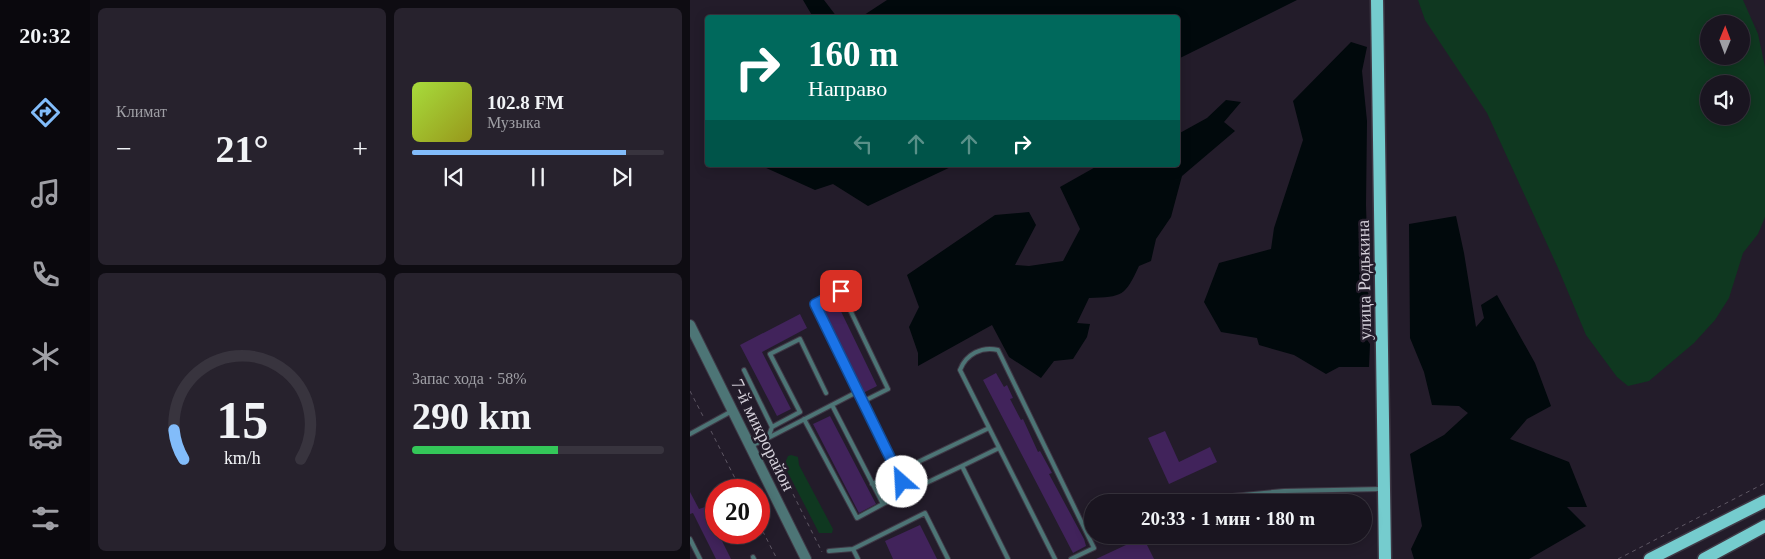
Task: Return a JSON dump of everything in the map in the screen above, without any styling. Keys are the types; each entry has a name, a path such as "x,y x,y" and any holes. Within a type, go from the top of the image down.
{"main road":[{"name":"улица Родькина","path":"1377,0 1385,559"},
{"path":"1650,559 1765,500"},
{"path":"1704,559 1720,555 1765,526"}],"street":[{"name":"7-й микрорайон","path":"690,325 806,559"}],"lane":[{"path":"862,402 888,389 841,291 815,304 856,392 907,492"},
{"path":"768,438 772,427 800,412 770,354 800,339 826,393"},
{"path":"1055,559 960,370 967,358 975,352 990,348 998,350 1094,548 1071,559"},
{"path":"744,370 772,427"},
{"path":"751,446 856,392"},
{"path":"832,405 883,504"},
{"path":"690,434 733,410"},
{"path":"804,419 856,518 999,448"},
{"path":"872,484 989,428"},
{"path":"962,466 1008,559"},
{"path":"1253,494 1284,491 1384,489"},
{"path":"829,551 853,549 925,513 948,559"},
{"path":"690,539 700,559"},
{"path":"853,549 858,559"}],"path":[{"path":"690,391 736,479"},
{"path":"734,392 752,427 768,438 767,444 826,559"},
{"path":"1618,559 1765,483"},
{"path":"769,544 777,559"}],"green space":[{"path":"1418,0 1743,0 1750,15 1700,15 1700,65 1750,65 1750,16 1758,34 1765,67 1765,217 1758,234 1743,253 1729,298 1715,320 1694,343 1649,381 1628,386 1617,377 1586,335 1558,268 1487,113 1425,20"},
{"path":"788,456 798,457 799,465 833,529 832,533 819,533 784,465"}],"shaded area":[{"path":"803,0 824,0 835,15 812,15"},
{"path":"887,0 1297,0 1180,58 1180,15 864,15"},
{"path":"1351,42 1367,47 1362,71 1367,121 1366,205 1368,271 1362,282 1370,296 1362,333 1370,344 1369,367 1339,367 1326,374 1294,355 1259,345 1257,338 1221,332 1204,302 1219,263 1271,249 1274,228 1303,140 1293,101"},
{"path":"1226,100 1241,102 1224,122 1235,131 1182,176 1171,217 1156,239 1151,261 1139,266 1130,284 1121,293 1109,297 1089,298 1077,323 1090,324 1087,337 1073,359 1054,361 1041,378 1009,357 992,325 918,366 918,353 909,327 919,307 907,275 995,215 1029,212 1036,225 1015,265 1029,266 1063,261 1080,229 1060,187 1095,167 1180,167 1180,133 1207,118"},
{"path":"764,167 951,167 868,206 833,184 815,190"},
{"path":"1456,216 1476,327 1484,318 1481,305 1497,295 1535,363 1551,406 1527,419 1510,439 1569,462 1587,507 1567,507 1586,526 1529,559 1414,559 1411,549 1422,526 1410,454 1444,435 1468,413 1459,406 1432,405 1424,372 1410,338 1409,224"}],"building":[{"path":"835,299 877,386 863,393 820,306"},
{"path":"800,314 807,328 762,352 791,409 777,416 740,345"},
{"path":"996,373 1004,387 1007,385 1013,398 1010,399 1021,420 1023,419 1038,452 1040,451 1052,473 1049,474 1086,546 1073,553 983,380"},
{"path":"830,416 876,504 859,513 813,424"},
{"path":"1165,431 1179,462 1210,447 1217,462 1169,484 1148,438"},
{"path":"690,492 699,509 705,507 705,537 693,513 690,514"},
{"path":"920,525 937,559 893,559 885,541"},
{"path":"708,544 724,544 731,559 716,559"},
{"path":"1128,544 1146,544 1154,559 1096,559"}],"route":[{"path":"841,291 815,304 856,392 902,482"}]}
